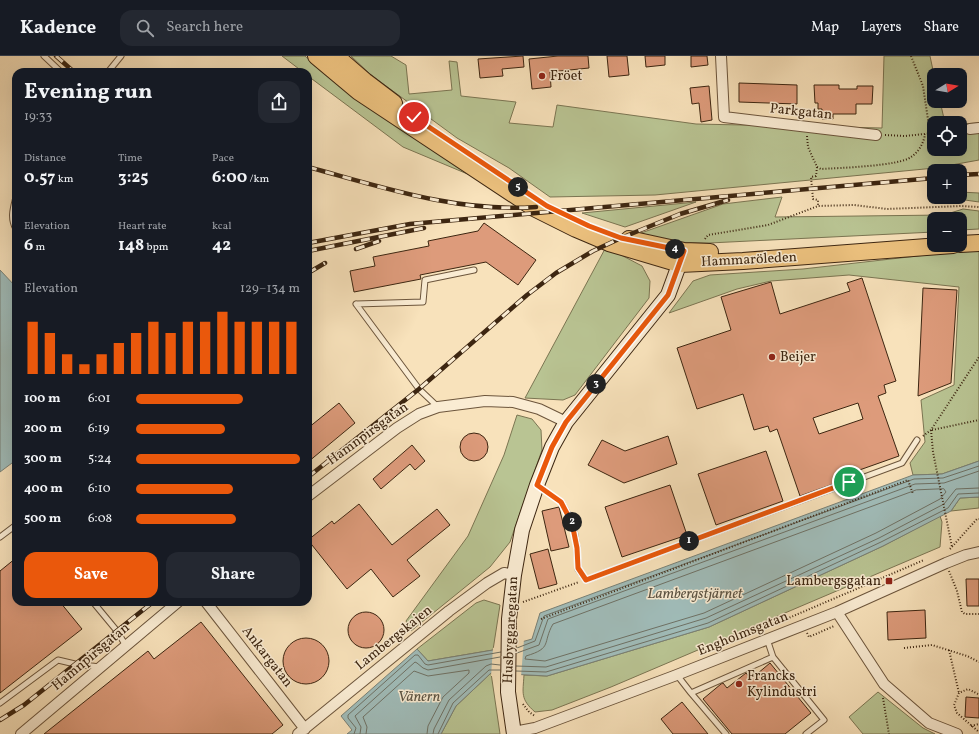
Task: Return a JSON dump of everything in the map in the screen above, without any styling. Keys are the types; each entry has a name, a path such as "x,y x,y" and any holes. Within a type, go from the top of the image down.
{"main road":[{"name":"Hammaröleden","path":"316,56 359,92 534,208 576,229 609,243 686,256 743,262 927,247"},
{"name":"Hammaröleden","path":"336,56 365,81 414,117 547,206 589,226 621,238 686,256 927,239"},
{"path":"967,236 979,235"},
{"path":"967,244 979,243"}],"street":[{"name":"Parkgatan","path":"721,56 724,118 876,135"},
{"name":"Husbyggaregatan","path":"514,733 508,692 509,619 514,575 522,530 537,485 552,447 566,422 668,295 686,256"},
{"name":"Hamnpirsgatan","path":"312,493 397,428 420,414 438,407 464,403 513,402 539,410 566,422"},
{"name":"Engholmsgatan","path":"514,733 535,728 677,675 837,612 946,563 966,555 979,552"},
{"name":"Lambergskajen","path":"301,731 449,611 487,583 504,573 514,575"},
{"name":"Hamnpirsgatan","path":"21,734 173,606"},
{"name":"Ankargatan","path":"209,606 301,731"},
{"path":"837,612 881,680 929,723 957,734"}],"lane":[{"path":"44,56 57,68"},
{"path":"111,68 121,56"},
{"path":"438,407 419,389 356,304 423,302 425,280 474,270"},
{"path":"537,485 561,502 572,523 577,548 578,568 586,580 902,463 917,440"},
{"path":"0,537 12,528"},
{"path":"96,606 126,646"},
{"path":"768,639 773,657 824,720 806,734"},
{"path":"691,693 773,657"},
{"path":"0,703 58,660 75,664 101,667"},
{"path":"677,675 726,734"}],"path":[{"path":"911,56 923,86 927,116"},
{"path":"808,127 808,148 818,167 816,176 811,177 811,189 813,199 818,200 818,206"},
{"path":"818,167 821,169 900,162 911,157 924,142 925,134 905,136 876,135"},
{"path":"686,256 708,235 768,225 818,206 854,204 887,208 979,207"},
{"path":"952,548 933,452 931,430 979,357"},
{"path":"931,430 979,420"},
{"path":"541,619 908,480 913,494"},
{"path":"945,551 952,548 979,518"},
{"path":"777,623 930,557"},
{"path":"946,563 957,591 962,612 965,614 979,614"},
{"path":"523,602 586,580"},
{"path":"904,648 932,645 979,662"},
{"path":"949,650 959,693"},
{"path":"881,680 889,734"},
{"path":"978,694 968,689 959,693 955,700 954,710 979,732"},
{"path":"522,703 528,712 537,717"},
{"path":"971,726 979,724"}],"green space":[{"path":"282,56 305,56 340,86 489,183 403,147 312,79 312,68 298,68"},
{"path":"351,56 391,56 406,65 409,94 452,90 449,61 457,62 461,96 516,102 509,123 553,127 557,105 696,124 882,128 884,56 930,56 933,68 927,68 927,108 942,108 943,116 927,116 927,156 967,156 967,124 979,123 979,160 957,164 927,164 927,169 655,195 550,197 509,168 457,138 371,75"},
{"path":"967,192 979,193 979,202 967,200"},
{"path":"782,197 775,217 927,215 927,232 709,243 668,242 641,233 723,204"},
{"path":"696,202 625,227 582,213"},
{"path":"963,209 979,211 979,229 967,230 967,212 954,212"},
{"path":"606,247 642,266 650,281 649,298 575,395 563,400 525,398"},
{"path":"979,249 979,461 942,474 913,475 910,463 925,442 921,400 954,385 959,287 849,275 771,281 737,289 669,313 693,281 710,275 803,269 953,252 967,252 967,250"},
{"path":"517,415 532,419 541,430 542,450 510,542 490,567 411,631 406,621 468,536 504,455"},
{"path":"979,497 979,508 951,511 960,498"},
{"path":"940,516 942,522 940,547 611,687 552,710 535,712 525,699 523,691 524,675 547,676 709,627 883,546"},
{"path":"484,600 500,605 493,650 428,661 417,649 476,603"},
{"path":"491,673 500,734 441,734 456,706"},
{"path":"878,692 923,728 935,734 863,734 849,717"}],"water":[{"path":"0,270 12,283 12,463 0,472"},
{"name":"Lambergstjärnet","path":"979,461 979,497 960,498 951,511 883,546 709,627 547,676 491,673 456,706 441,734 347,734 352,730 341,716 417,649 428,661 493,650 532,639 540,613 913,475 942,474"}],"pier":[{"path":"524,639 521,677 491,676 493,648"}],"building":[{"path":"523,56 524,67 502,69 503,76 480,78 478,59"},
{"path":"558,56 588,56 589,68 550,72 551,87 532,89 529,59"},
{"path":"607,56 627,56 629,75 609,77"},
{"path":"645,56 665,56 665,65 646,67"},
{"path":"691,56 707,56 708,65 691,67"},
{"path":"739,83 797,85 797,104 739,102"},
{"path":"814,85 839,85 839,89 857,89 857,86 873,86 872,104 856,104 856,114 833,114 833,119 822,119 822,109 818,109 818,103 815,103"},
{"path":"709,86 712,120 701,122 699,103 692,104 690,88"},
{"path":"484,223 536,260 518,285 486,262 420,275 421,279 354,292 350,271 375,266 373,257 429,246 428,241 478,231"},
{"path":"862,278 896,381 884,385 886,393 878,396 899,456 834,479 836,483 800,496 777,429 770,432 768,426 754,430 743,394 697,409 677,348 731,330 721,297 771,282 780,314 850,291 847,283","holes":["858,403 863,419 819,434 813,418"]},
{"path":"923,288 957,290 951,383 918,396"},
{"path":"339,403 355,423 312,459 312,425"},
{"path":"474,433 484,437 488,447 484,457 474,461 464,457 460,447 464,437"},
{"path":"668,436 677,464 624,483 588,465 602,440 625,451"},
{"path":"412,445 425,461 415,470 410,464 381,489 373,479"},
{"path":"766,451 783,501 716,525 698,474"},
{"path":"670,485 687,535 622,557 605,507"},
{"path":"359,504 392,545 437,509 450,525 407,560 420,576 393,597 371,569 347,589 312,545 312,537 332,521 334,524"},
{"path":"559,507 569,547 551,551 542,511"},
{"path":"548,549 557,584 539,589 530,554"},
{"path":"12,561 12,606 63,606 82,629 0,693 0,571"},
{"path":"966,579 979,579 979,606 967,606"},
{"path":"925,610 926,638 888,640 887,612"},
{"path":"366,612 379,617 384,630 379,643 366,648 353,643 348,630 353,617"},
{"path":"201,622 283,725 272,734 44,734 148,651 154,659"},
{"path":"306,638 319,642 325,648 329,661 325,674 319,680 306,684 293,680 287,674 283,661 287,648 293,642"},
{"path":"770,663 811,713 785,734 732,734 703,699 721,684 723,683 727,688 746,673 751,679"},
{"path":"966,697 979,698 979,718 965,717"},
{"path":"682,702 708,734 673,734 661,719"}],"railway":[{"path":"56,56 70,68"},
{"path":"312,168 420,197 478,206 507,208 536,207"},
{"path":"967,175 979,174"},
{"path":"312,242 410,224 927,179"},
{"path":"312,474 419,389 527,295 556,273 593,251 621,238 680,214 728,200"},
{"path":"312,250 424,228"},
{"path":"356,249 379,241"},
{"path":"312,271 325,263"},
{"path":"0,720 24,705 148,606"}],"place":[{"name":"Fröet","path":"542,76"},
{"name":"Beijer","path":"772,357"},
{"name":"Lambergsgatan","path":"889,581"},
{"name":"Francks Kylindustri","path":"739,684"}],"route":[{"path":"414,117 547,206 589,226 621,238 684,251 668,295 566,422 552,447 537,485 561,502 572,523 577,548 578,568 586,580 849,482"}],"water label":[{"name":"Vänern","path":"419,697"}]}
